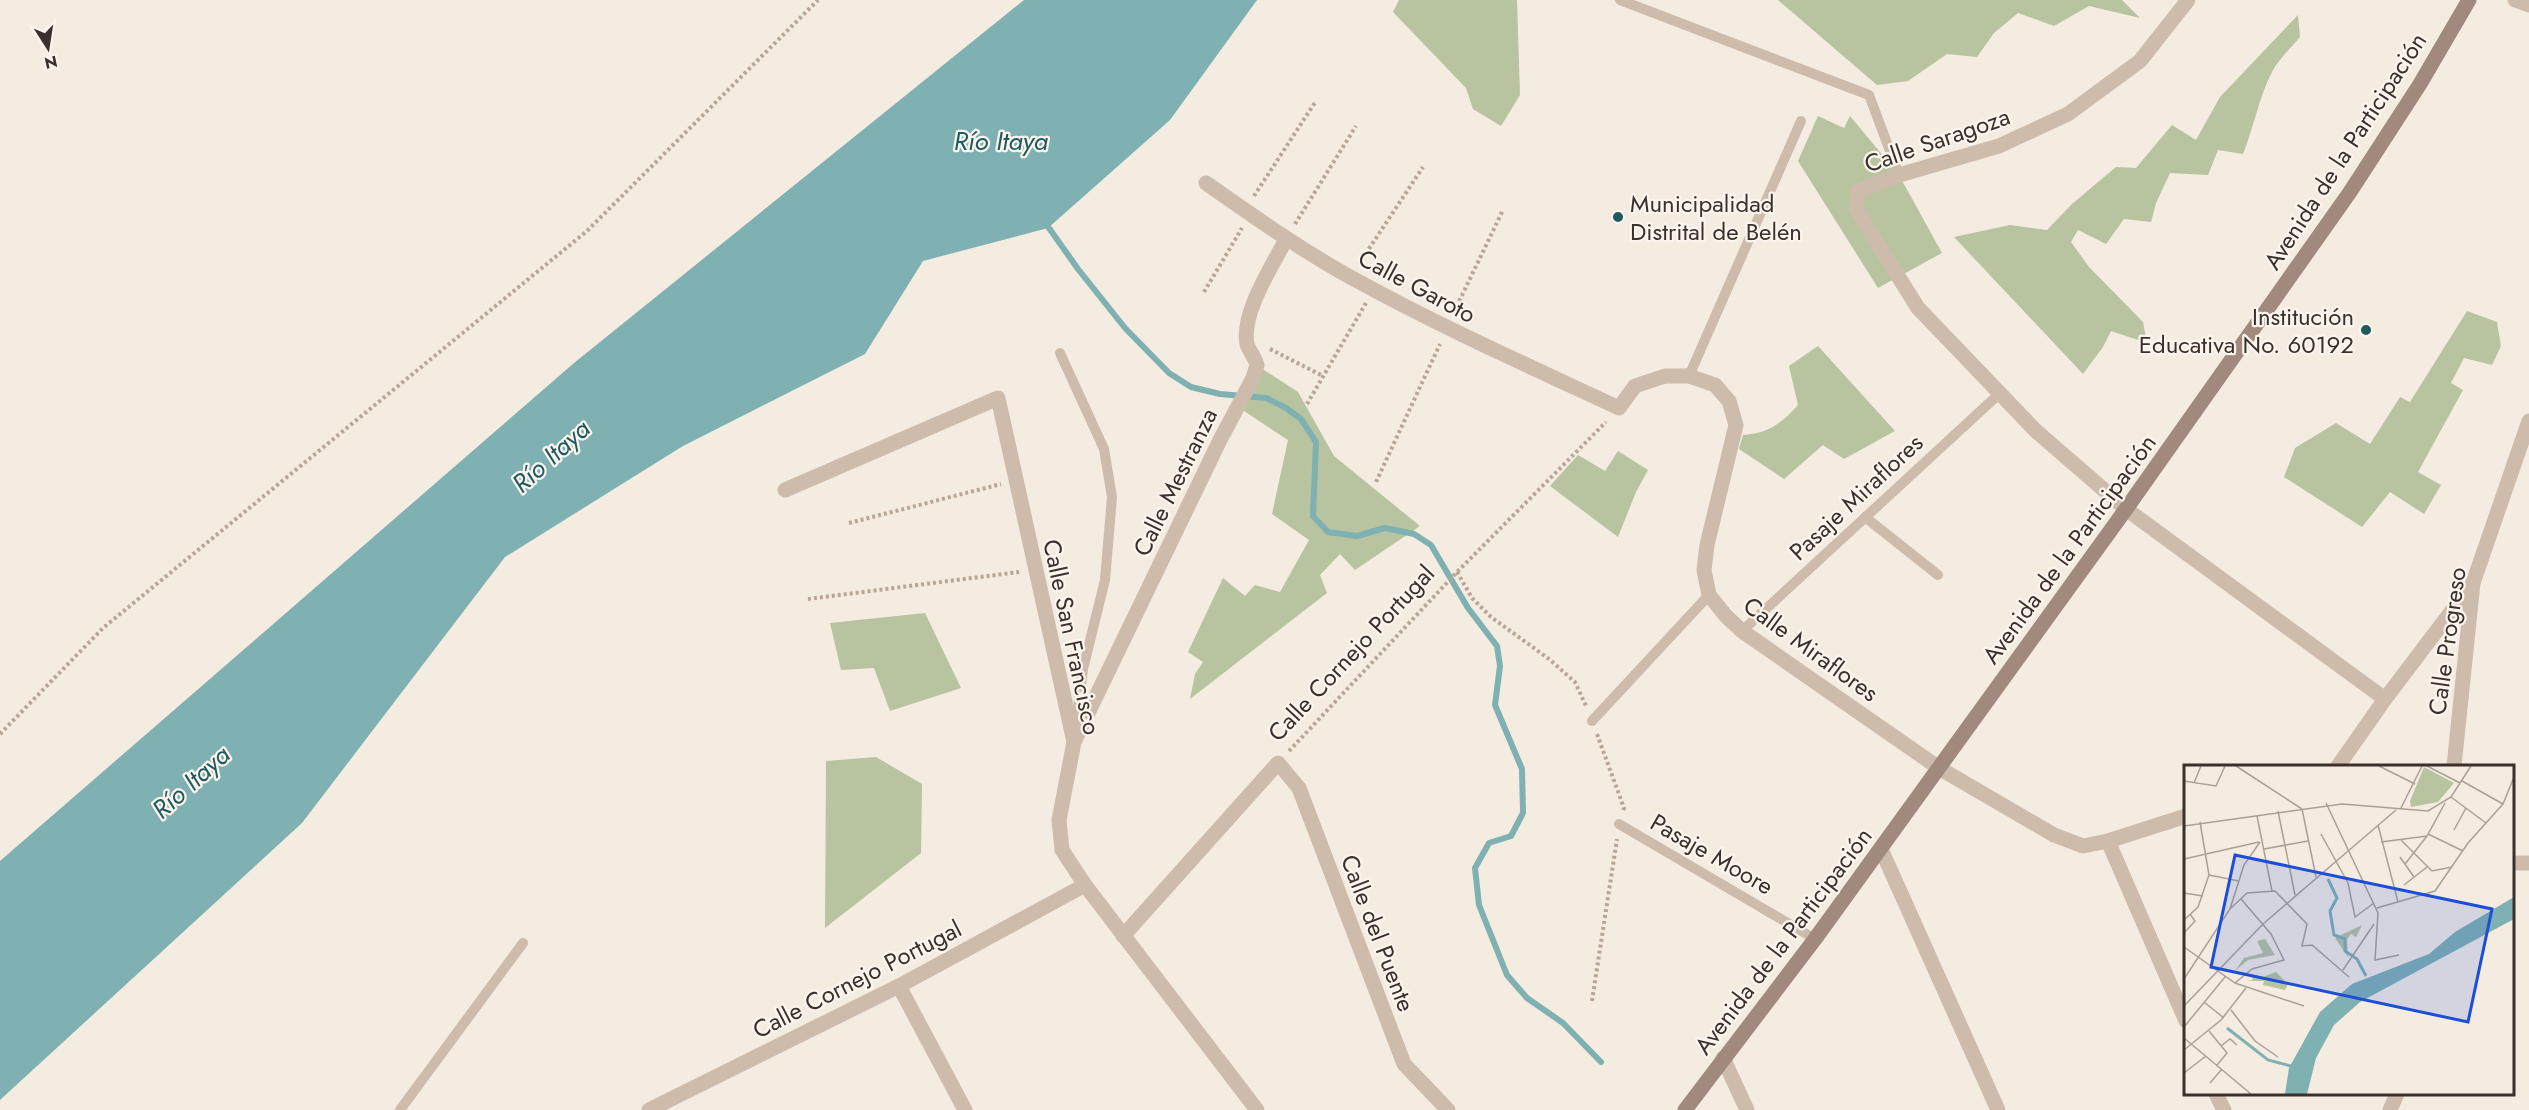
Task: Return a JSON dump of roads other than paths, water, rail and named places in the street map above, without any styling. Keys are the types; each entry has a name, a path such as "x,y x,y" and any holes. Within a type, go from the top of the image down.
{"main road":[{"name":"Avenida de la Participación","path":"1685,1110 1815,939 2126,509 2349,192 2420,84 2469,0"}],"street":[{"name":"Calle Saragoza","path":"2188,0 2140,61 2068,114 1999,146 1899,175 1858,191 1856,209 1918,308 2036,431 2126,509 2385,699"},
{"path":"2516,0 2529,5"},
{"name":"Calle Garoto","path":"1206,183 1286,239 1374,290 1447,328 1619,408"},
{"name":"Calle Mestranza","path":"1074,742 1220,440 1253,378 1257,365 1247,346 1249,314 1286,239"},
{"name":"Calle Miraflores","path":"1619,408 1635,386 1665,376 1689,376 1715,385 1729,401 1736,425 1707,545 1704,570 1709,596 1742,631 1938,768 2054,835 2083,846 2108,841 2184,817"},
{"name":"Calle San Francisco","path":"785,490 998,398 1074,742 1059,820 1062,850 1084,885 1257,1110"},
{"name":"Calle Progreso","path":"2454,765 2473,583 2529,422"},
{"path":"2339,765 2385,699 2473,583"},
{"name":"Calle Cornejo Portugal","path":"1123,936 1278,764"},
{"name":"Calle del Puente","path":"1278,764 1299,788 1404,1064 1448,1110"},
{"path":"2108,841 2184,1016"},
{"path":"1881,849 1998,1110"},
{"name":"Calle Cornejo Portugal","path":"649,1110 899,986 1084,885"},
{"path":"899,986 965,1110"},
{"path":"1724,1058 1747,1110"},
{"path":"2216,1095 2223,1110"},
{"path":"2390,1110 2397,1095"}],"lane":[{"path":"1620,0 1869,94 1899,175"},
{"path":"1689,376 1801,121"},
{"path":"1060,353 1104,449 1112,497 1105,580 1083,669 1074,742"},
{"name":"Pasaje Miraflores","path":"1742,631 1999,394"},
{"path":"1865,517 1938,575"},
{"path":"1593,721 1709,596"},
{"name":"Pasaje Moore","path":"1619,824 1815,939"},
{"path":"400,1110 523,943"}],"water":[{"name":"Río Itaya","path":"1024,0 1257,0 1170,120 1048,228 923,261 865,354 683,446 505,557 302,823 0,1100 0,861 574,363"}],"waterway":[{"path":"1044,221 1078,269 1125,328 1169,373 1191,387 1220,394 1266,398 1301,419 1316,442 1313,516 1328,532 1357,536 1385,528 1414,534 1431,545 1468,608 1497,646 1500,666 1495,705 1522,769 1523,813 1511,836 1489,843 1475,868 1479,905 1507,975 1527,998 1563,1023 1601,1062"}],"place":[{"name":"Municipalidad Distrital de Belén","path":"1618,217"},
{"name":"Institución Educativa No. 60192","path":"2366,330"}]}
